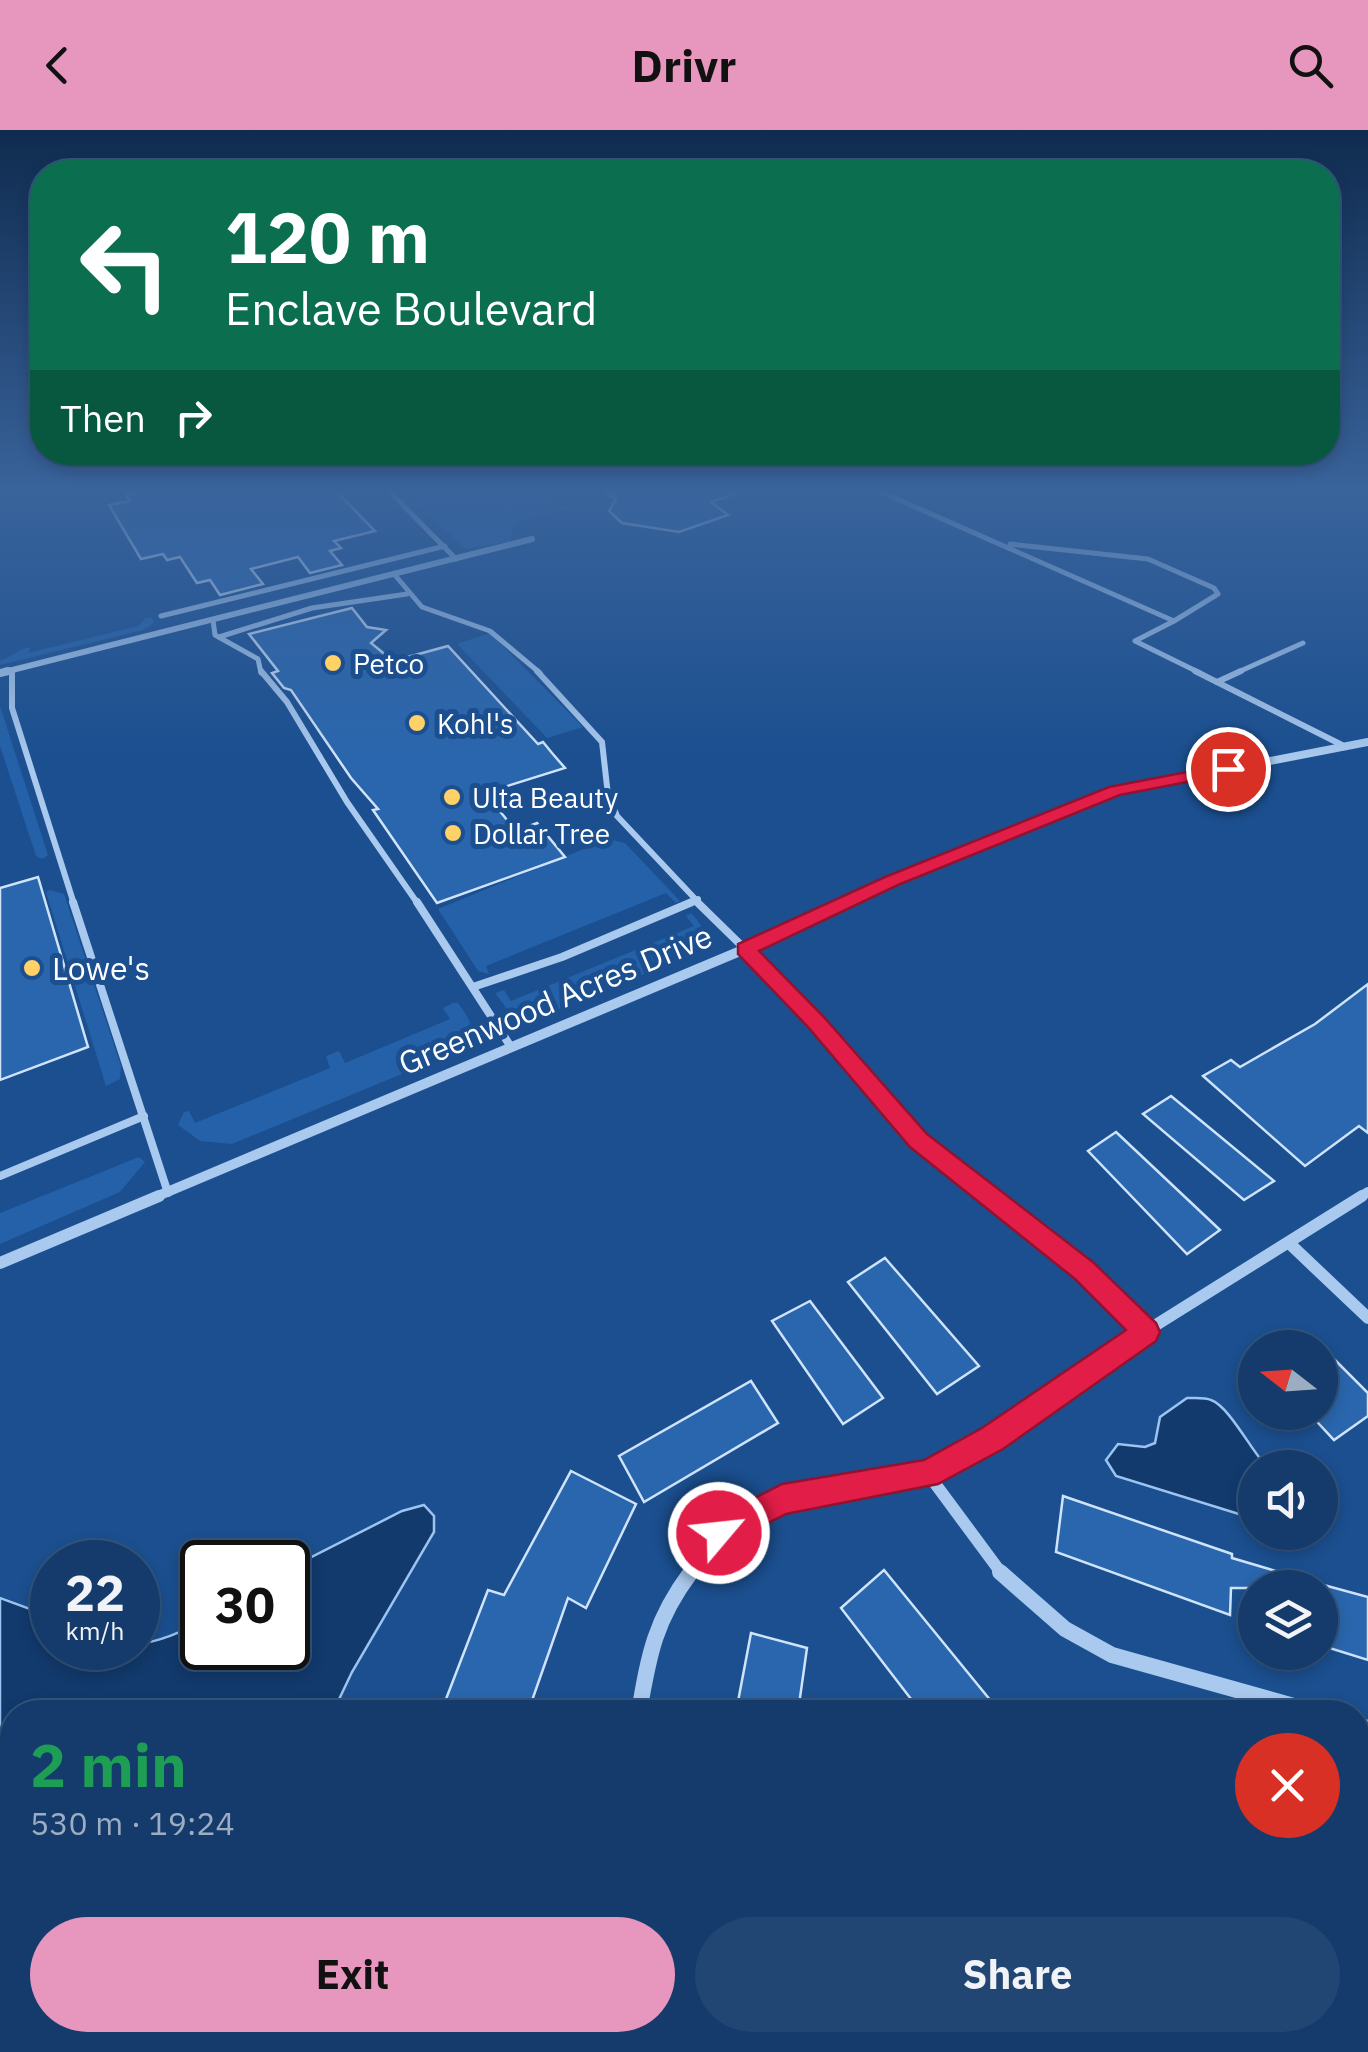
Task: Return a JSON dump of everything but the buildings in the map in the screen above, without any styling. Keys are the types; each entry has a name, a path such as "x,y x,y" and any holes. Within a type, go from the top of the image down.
{"street":[{"path":"0,673 368,581"},
{"name":"Greenwood Acres Drive","path":"0,1264 745,949 892,881 1115,791 1368,742"},
{"path":"745,949 919,1140 1084,1271 1146,1332"},
{"path":"640,1700 652,1638 667,1604 719,1533 782,1499 928,1474 992,1438 1146,1332 1368,1192"},
{"path":"1289,1243 1368,1318"},
{"path":"928,1474 998,1572 1065,1628 1112,1655 1271,1700"}],"lane":[{"path":"161,616 304,581"},
{"path":"398,581 429,615 484,625 534,668 601,740 606,797 625,828 745,949"},
{"path":"1087,581 1174,620"},
{"path":"1197,581 1214,588 1218,594 1212,601 1136,641 1346,747"},
{"path":"219,637 252,624 342,602 406,594"},
{"path":"213,620 212,628 219,637 258,659 262,677 287,702 348,802 511,1047"},
{"path":"1218,682 1302,643"},
{"path":"12,670 12,708 25,754 168,1192"},
{"path":"473,988 562,957 698,899"},
{"path":"0,1176 144,1116"}],"shaded area":[{"path":"152,618 154,623 143,630 0,665 0,660 26,648 31,647 28,653 138,626"},
{"path":"490,633 583,727 547,738 457,644"},
{"path":"0,706 48,855 42,859 36,856 0,746"},
{"path":"608,839 625,843 680,901 676,903 666,893 486,966 489,974 478,971 438,909"},
{"path":"46,892 64,894 121,1066 120,1079 106,1086"},
{"path":"691,913 704,932 703,942 694,952 537,1018 509,1012 495,993 504,990 511,1001 694,926 686,916"},
{"path":"458,1003 471,1025 465,1048 232,1144 200,1141 178,1125 184,1112 189,1111 195,1123 330,1068 326,1056 339,1051 345,1063 450,1019 443,1008"},
{"path":"139,1157 145,1162 120,1192 0,1244 0,1213"},
{"path":"1187,1398 1206,1398 1233,1420 1255,1450 1238,1450 1238,1514 1116,1476 1106,1460 1118,1444 1145,1447 1155,1443 1160,1417"},
{"path":"424,1505 434,1516 434,1532 339,1700 0,1700 0,1598 30,1609 30,1670 160,1670 160,1639 180,1632 180,1670 310,1670 310,1558 402,1511"}],"place":[{"name":"Petco","path":"333,663"},
{"name":"Kohl's","path":"417,723"},
{"name":"Ulta Beauty","path":"452,797"},
{"name":"Dollar Tree","path":"453,833"},
{"name":"Lowe's","path":"32,968"}],"route":[{"path":"719,1533 782,1499 928,1474 992,1438 1146,1332 1084,1271 919,1140 745,949 892,881 1115,791 1228,769"}]}
